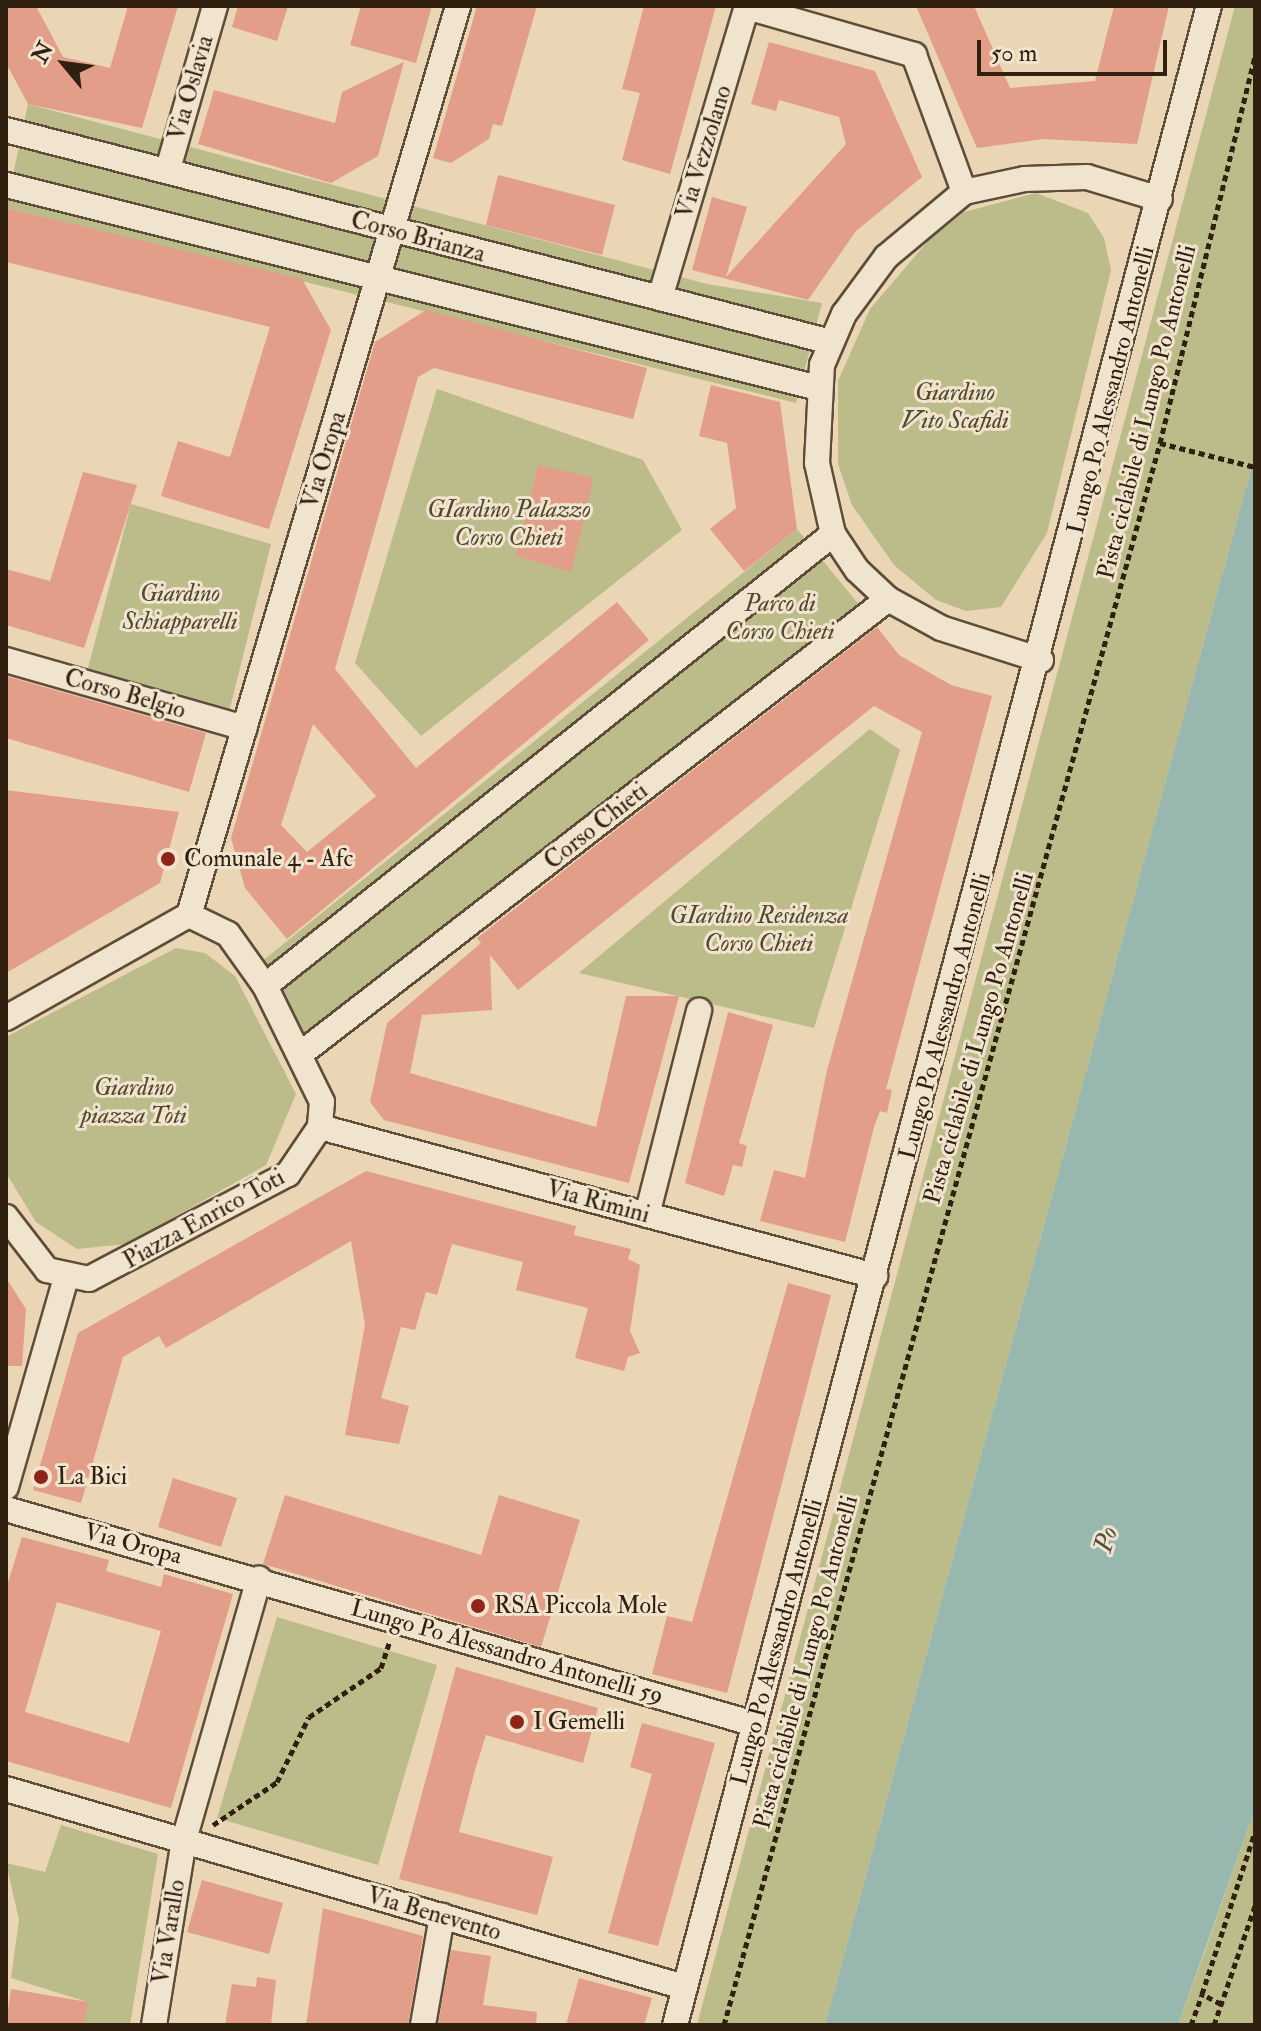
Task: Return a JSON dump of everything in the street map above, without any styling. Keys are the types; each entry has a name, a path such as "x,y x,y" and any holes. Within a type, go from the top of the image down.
{"street":[{"name":"Via Oslavia","path":"168,169 215,6"},
{"name":"Via Oropa","path":"189,915 458,6"},
{"name":"Lungo Po Alessandro Antonelli","path":"675,2025 1041,660 1209,6"},
{"path":"747,7 914,55 964,192"},
{"name":"Via Vezzolano","path":"660,298 747,7"},
{"name":"Corso Brianza","path":"6,130 168,169 392,231 831,342"},
{"path":"1041,660 941,628 888,599 833,534 817,463 819,388 831,342 886,257 964,192 1025,179 1087,177 1160,199"},
{"name":"Corso Brianza","path":"6,185 819,388"},
{"path":"265,986 833,534"},
{"name":"Corso Chieti","path":"303,1052 888,599"},
{"name":"Corso Belgio","path":"6,660 245,728"},
{"path":"6,1018 189,915 228,934 265,986 303,1052 322,1102 320,1127"},
{"path":"647,1215 699,1011"},
{"name":"Via Rimini","path":"320,1127 875,1276"},
{"name":"Piazza Enrico Toti","path":"66,1278 89,1279 124,1265 288,1174 320,1127"},
{"path":"6,1218 47,1270 66,1278 6,1487"},
{"name":"Via Oropa","path":"6,1509 259,1579"},
{"path":"184,1840 259,1579"},
{"name":"Lungo Po Alessandro Antonelli 59","path":"259,1579 755,1724"},
{"name":"Via Benevento","path":"6,1789 684,1987"},
{"name":"Via Varallo","path":"154,2025 184,1840"},
{"path":"423,2025 442,1916"}],"path":[{"name":"Pista ciclabile di Lungo Po Antonelli","path":"724,2025 1160,443 1255,57"},
{"path":"1160,443 1255,467"},
{"path":"184,1840 245,1809 277,1782 309,1717 381,1668 397,1620"},
{"path":"1191,2025 1255,1832"},
{"path":"1214,2025 1255,1906"},
{"path":"1202,1994 1221,2004"}],"green space":[{"path":"1235,6 1255,6 1255,455 825,2025 697,2025"},
{"path":"28,104 707,284 822,303 796,403 6,208"},
{"name":"Giardino Vito Scafidi","path":"1036,193 1088,213 1104,238 1111,270 1047,533 1001,607 966,611 936,600 894,565 852,505 838,464 838,381 870,309 928,241 964,212"},
{"name":"GIardino Palazzo Corso Chieti","path":"437,389 643,460 682,530 421,736 355,663"},
{"name":"Giardino Schiapparelli","path":"131,504 271,544 229,712 87,672"},
{"name":"Parco di Corso Chieti","path":"797,529 873,622 303,1052 255,967"},
{"name":"GIardino Residenza Corso Chieti","path":"870,729 900,750 814,1028 579,973"},
{"name":"Giardino piazza Toti","path":"176,948 205,953 235,976 296,1094 266,1165 127,1244 77,1249 36,1222 6,1173 6,1037"},
{"path":"277,1617 437,1665 378,1865 217,1818"},
{"path":"1255,1809 1255,2025 1178,2025 1204,1954"},
{"path":"61,1825 158,1854 130,2025 84,2025 87,2002 11,1978 19,1920 6,1863 45,1872"}],"water":[{"name":"Po","path":"1255,455 1255,1809 1178,2025 825,2025"}],"building":[{"path":"6,6 36,6 63,57 110,68 128,6 178,6 142,128 28,104 6,63"},
{"path":"238,6 288,6 277,41 232,27"},
{"path":"361,6 432,6 416,63 350,45"},
{"path":"477,6 537,6 502,126 493,124 489,139 451,163 433,158"},
{"path":"644,6 716,6 670,174 622,160 640,93 622,89"},
{"path":"916,6 974,6 1010,88 1095,81 1114,6 1169,6 1137,144 1044,139 977,148"},
{"path":"769,42 875,71 922,177 856,231 808,300 692,270 712,197 747,207 726,277 846,144 839,117 779,100 776,111 751,104"},
{"path":"404,62 378,156 331,183 198,144 214,90 335,123 342,92"},
{"path":"498,175 615,205 602,255 486,225"},
{"path":"6,208 302,279 331,330 269,529 161,496 178,441 230,457 270,327 6,262"},
{"path":"426,310 647,368 633,419 434,368 418,377 335,669 416,768 617,602 649,640 287,939 245,888 231,838 375,342","holes":["313,724 376,796 307,852 281,825"]},
{"path":"711,385 780,402 797,529 744,571 710,529 736,508 727,443 699,436"},
{"path":"538,465 594,478 571,572 516,556"},
{"path":"83,472 137,485 84,648 6,625 6,569 50,581"},
{"path":"877,627 899,655 951,685 992,696 886,1089 892,1090 887,1113 880,1111 874,1127 845,1242 760,1221 774,1170 805,1178 827,1070 922,732 874,706 518,990 490,955 492,1010 422,1015 410,1073 596,1127 626,996 679,996 629,1183 384,1120 370,1102 387,1023 481,943 477,938"},
{"path":"6,676 206,733 189,792 6,738"},
{"path":"6,790 179,812 160,883 6,973"},
{"path":"728,1012 773,1025 739,1143 747,1146 742,1167 733,1165 724,1196 685,1183"},
{"path":"366,1171 576,1226 574,1235 631,1249 628,1259 640,1265 630,1331 640,1353 628,1357 624,1371 575,1358 588,1308 516,1290 523,1262 452,1244 437,1295 426,1292 415,1330 401,1327 381,1398 409,1406 399,1444 345,1435 365,1325 351,1241 166,1348 159,1336 123,1357 81,1503 33,1490 78,1333"},
{"path":"6,1278 26,1309 22,1366 6,1366"},
{"path":"788,1283 831,1295 727,1693 652,1674 667,1616 692,1622"},
{"path":"173,1478 237,1498 221,1547 158,1527"},
{"name":"RSA Piccola Mole","path":"285,1495 481,1555 499,1495 580,1520 541,1647 263,1564"},
{"path":"22,1537 109,1560 106,1571 161,1587 164,1574 233,1594 171,1808 6,1761 6,1589","holes":["57,1602 161,1631 129,1743 25,1712"]},
{"path":"456,1667 598,1708 583,1763 486,1735 475,1770 459,1832 553,1857 537,1915 399,1879"},
{"path":"642,1723 715,1743 658,1946 608,1933 652,1774 630,1767"},
{"path":"202,1880 283,1903 269,1954 187,1932"},
{"path":"323,1908 423,1936 408,2025 306,2025"},
{"path":"451,1950 491,1956 483,2005 537,2012 536,2025 438,2025"},
{"path":"257,1977 276,1980 271,2025 225,2025 232,1984 256,1987"},
{"path":"579,1978 652,1998 644,2025 566,2025"},
{"path":"11,1989 88,2002 84,2025 6,2025"}],"place":[{"name":"Comunale 4 - Afc","path":"168,859"},
{"name":"La Bici","path":"41,1477"},
{"name":"RSA Piccola Mole","path":"478,1606"},
{"name":"I Gemelli","path":"517,1722"}]}
